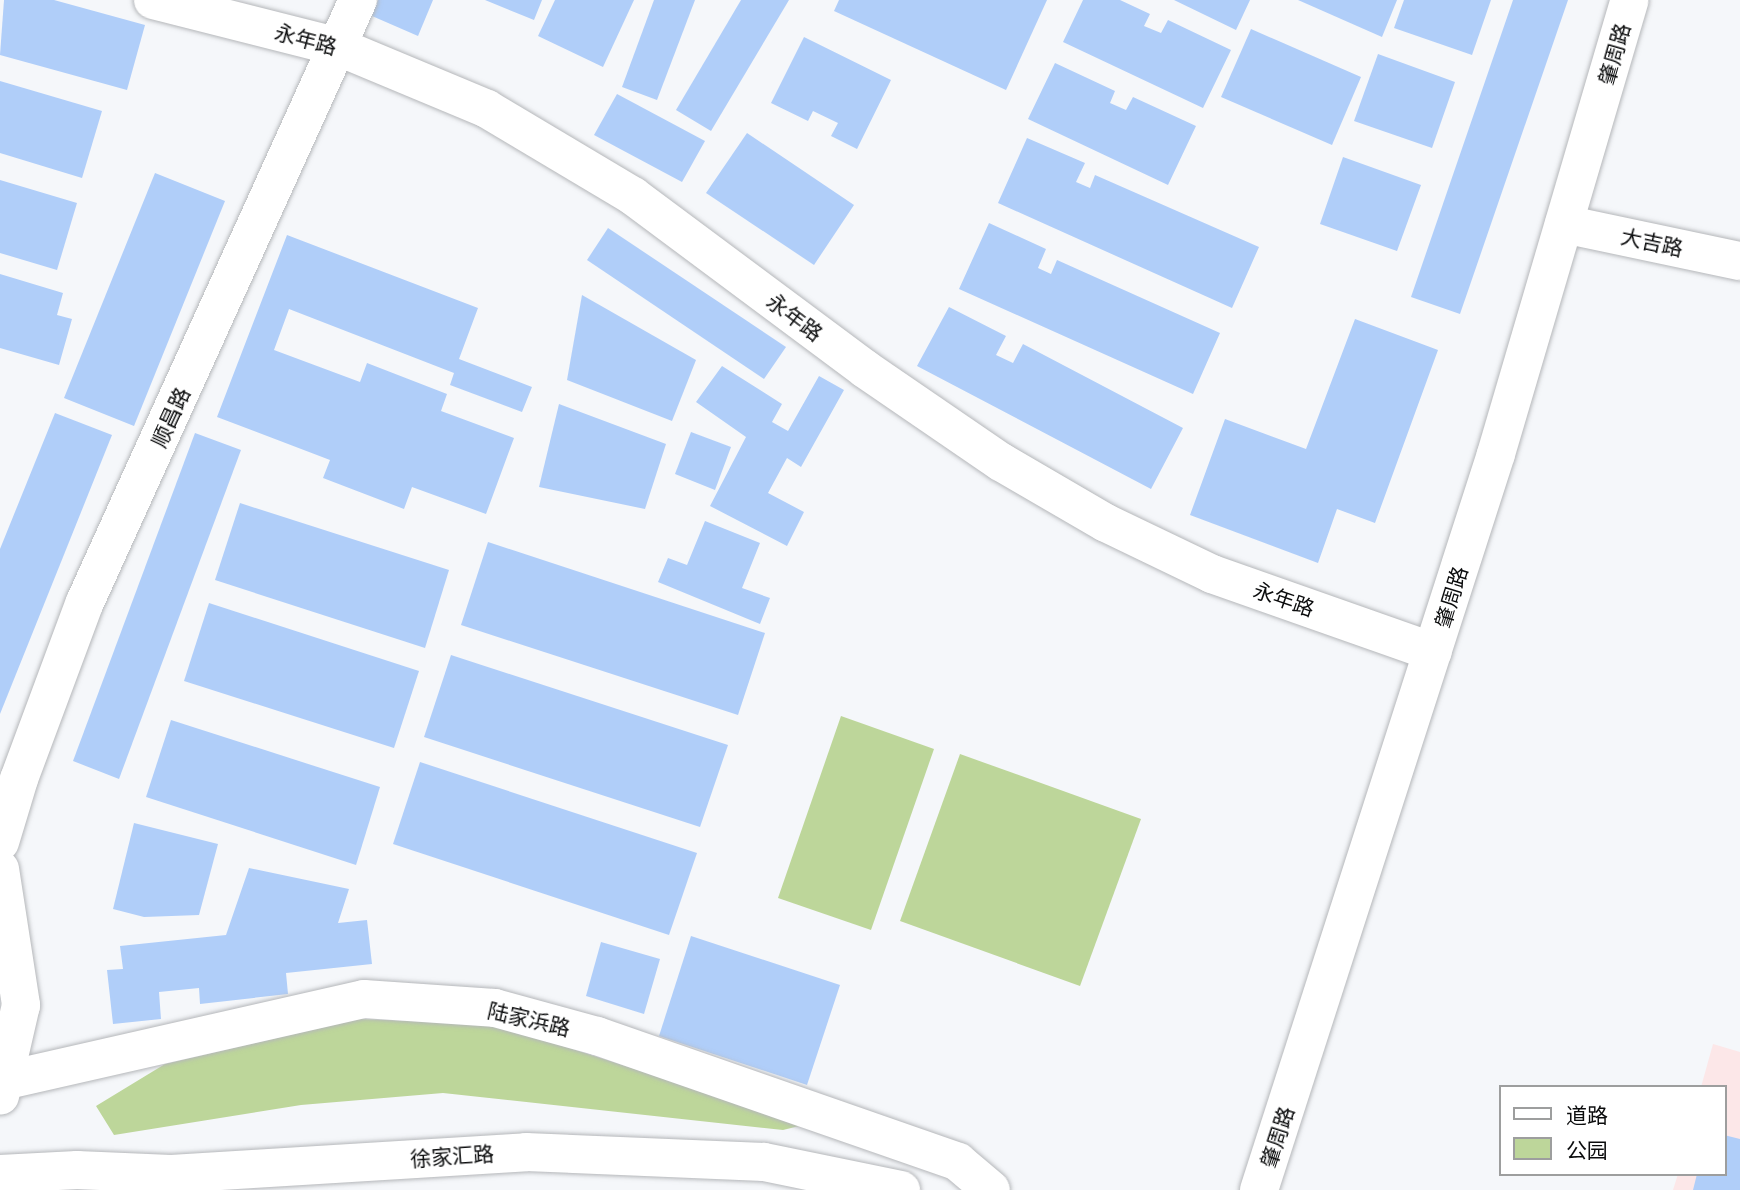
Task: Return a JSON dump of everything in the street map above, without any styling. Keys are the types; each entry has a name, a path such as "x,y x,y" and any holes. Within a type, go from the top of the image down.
{"street":[{"name":"永年路","path":"153,0 339,47 487,109 634,196 865,369 1001,462 1106,523 1212,574 1433,652"},
{"name":"顺昌路","path":"0,842 19,779 85,602 339,47 358,0"},
{"name":"肇周路","path":"1259,1190 1433,652 1630,0"},
{"name":"大吉路","path":"1564,224 1740,261"},
{"path":"0,869 21,1005 2,1089"},
{"name":"陆家浜路","path":"2,1089 364,999 495,1008 597,1036 958,1163 991,1190"},
{"name":"徐家汇路","path":"0,1174 77,1170 171,1174 526,1152 764,1162 901,1190"}],"shaded area":[{"path":"1713,1044 1740,1052 1740,1190 1673,1190 1677,1176 1726,1176 1726,1085 1702,1085"}],"green space":[{"path":"841,716 934,749 871,930 778,898"},
{"path":"960,754 1141,819 1080,986 900,921"},
{"path":"358,1019 494,1024 807,1124 783,1130 443,1093 301,1105 114,1135 96,1106 165,1064"}],"building":[{"path":"4,0 54,0 145,25 127,90 0,55"},
{"path":"378,0 433,0 418,36 372,16"},
{"path":"485,0 542,0 534,20"},
{"path":"555,0 634,0 603,67 538,36"},
{"path":"654,0 695,0 657,100 622,87"},
{"path":"741,0 789,0 711,131 676,110"},
{"path":"839,0 1047,0 1006,90 834,11"},
{"path":"1083,0 1120,0 1150,14 1144,26 1161,33 1168,20 1231,50 1203,108 1063,42"},
{"path":"1174,0 1250,0 1236,30"},
{"path":"1298,0 1397,0 1382,37"},
{"path":"1404,0 1491,0 1472,55 1394,28"},
{"path":"1513,0 1568,0 1460,314 1411,297"},
{"path":"1251,29 1361,77 1332,145 1221,97"},
{"path":"804,37 891,80 857,149 831,136 838,123 813,111 808,121 771,103"},
{"path":"1378,54 1455,82 1432,148 1354,121"},
{"path":"1055,63 1115,91 1110,103 1126,110 1133,97 1196,126 1168,185 1028,119"},
{"path":"0,81 102,111 82,178 0,153"},
{"path":"617,94 705,141 682,182 594,135"},
{"path":"747,133 854,205 814,265 706,193"},
{"path":"1027,138 1085,163 1076,182 1090,188 1095,175 1259,247 1232,308 998,203"},
{"path":"1343,157 1421,185 1397,251 1320,224"},
{"path":"155,173 225,201 134,426 64,398"},
{"path":"0,180 77,203 57,270 0,253"},
{"path":"989,223 1046,249 1038,268 1051,274 1057,260 1220,333 1193,394 959,289"},
{"path":"608,228 786,347 764,379 587,260"},
{"path":"287,235 478,308 459,359 532,387 522,412 450,385 454,373 289,309 274,350 360,382 367,363 447,394 441,411 514,438 486,514 412,487 404,509 323,478 330,460 217,417"},
{"path":"0,274 63,293 57,315 72,319 59,365 0,348"},
{"path":"582,295 696,360 672,421 567,380"},
{"path":"949,307 1006,336 996,355 1013,363 1023,344 1183,428 1151,489 917,366"},
{"path":"1355,319 1438,350 1375,523 1337,509 1318,563 1190,515 1225,419 1306,449"},
{"path":"722,366 782,404 772,422 788,431 819,376 844,390 801,467 787,458 768,493 804,512 787,546 710,506 746,437 696,402"},
{"path":"559,404 666,444 645,509 539,487"},
{"path":"55,413 112,435 0,714 0,549"},
{"path":"691,432 731,447 715,490 675,474"},
{"path":"195,433 241,450 119,779 73,761"},
{"path":"240,503 449,570 425,648 215,580"},
{"path":"705,521 760,543 742,588 770,598 760,624 658,582 668,558 687,565"},
{"path":"488,542 765,633 738,715 461,625"},
{"path":"209,603 419,671 394,748 184,681"},
{"path":"451,655 728,745 700,827 424,737"},
{"path":"171,720 380,787 356,865 146,797"},
{"path":"420,762 697,853 669,935 393,844"},
{"path":"134,823 218,844 199,915 144,917 113,909"},
{"path":"249,868 349,889 338,923 367,920 372,964 286,973 288,994 200,1004 199,988 159,992 161,1019 113,1024 107,970 123,969 120,946 226,935"},
{"path":"691,936 840,985 807,1085 659,1036"},
{"path":"601,942 660,959 644,1014 586,996"},
{"path":"1726,1136 1740,1139 1740,1190 1693,1190 1696,1176 1726,1176"}]}
